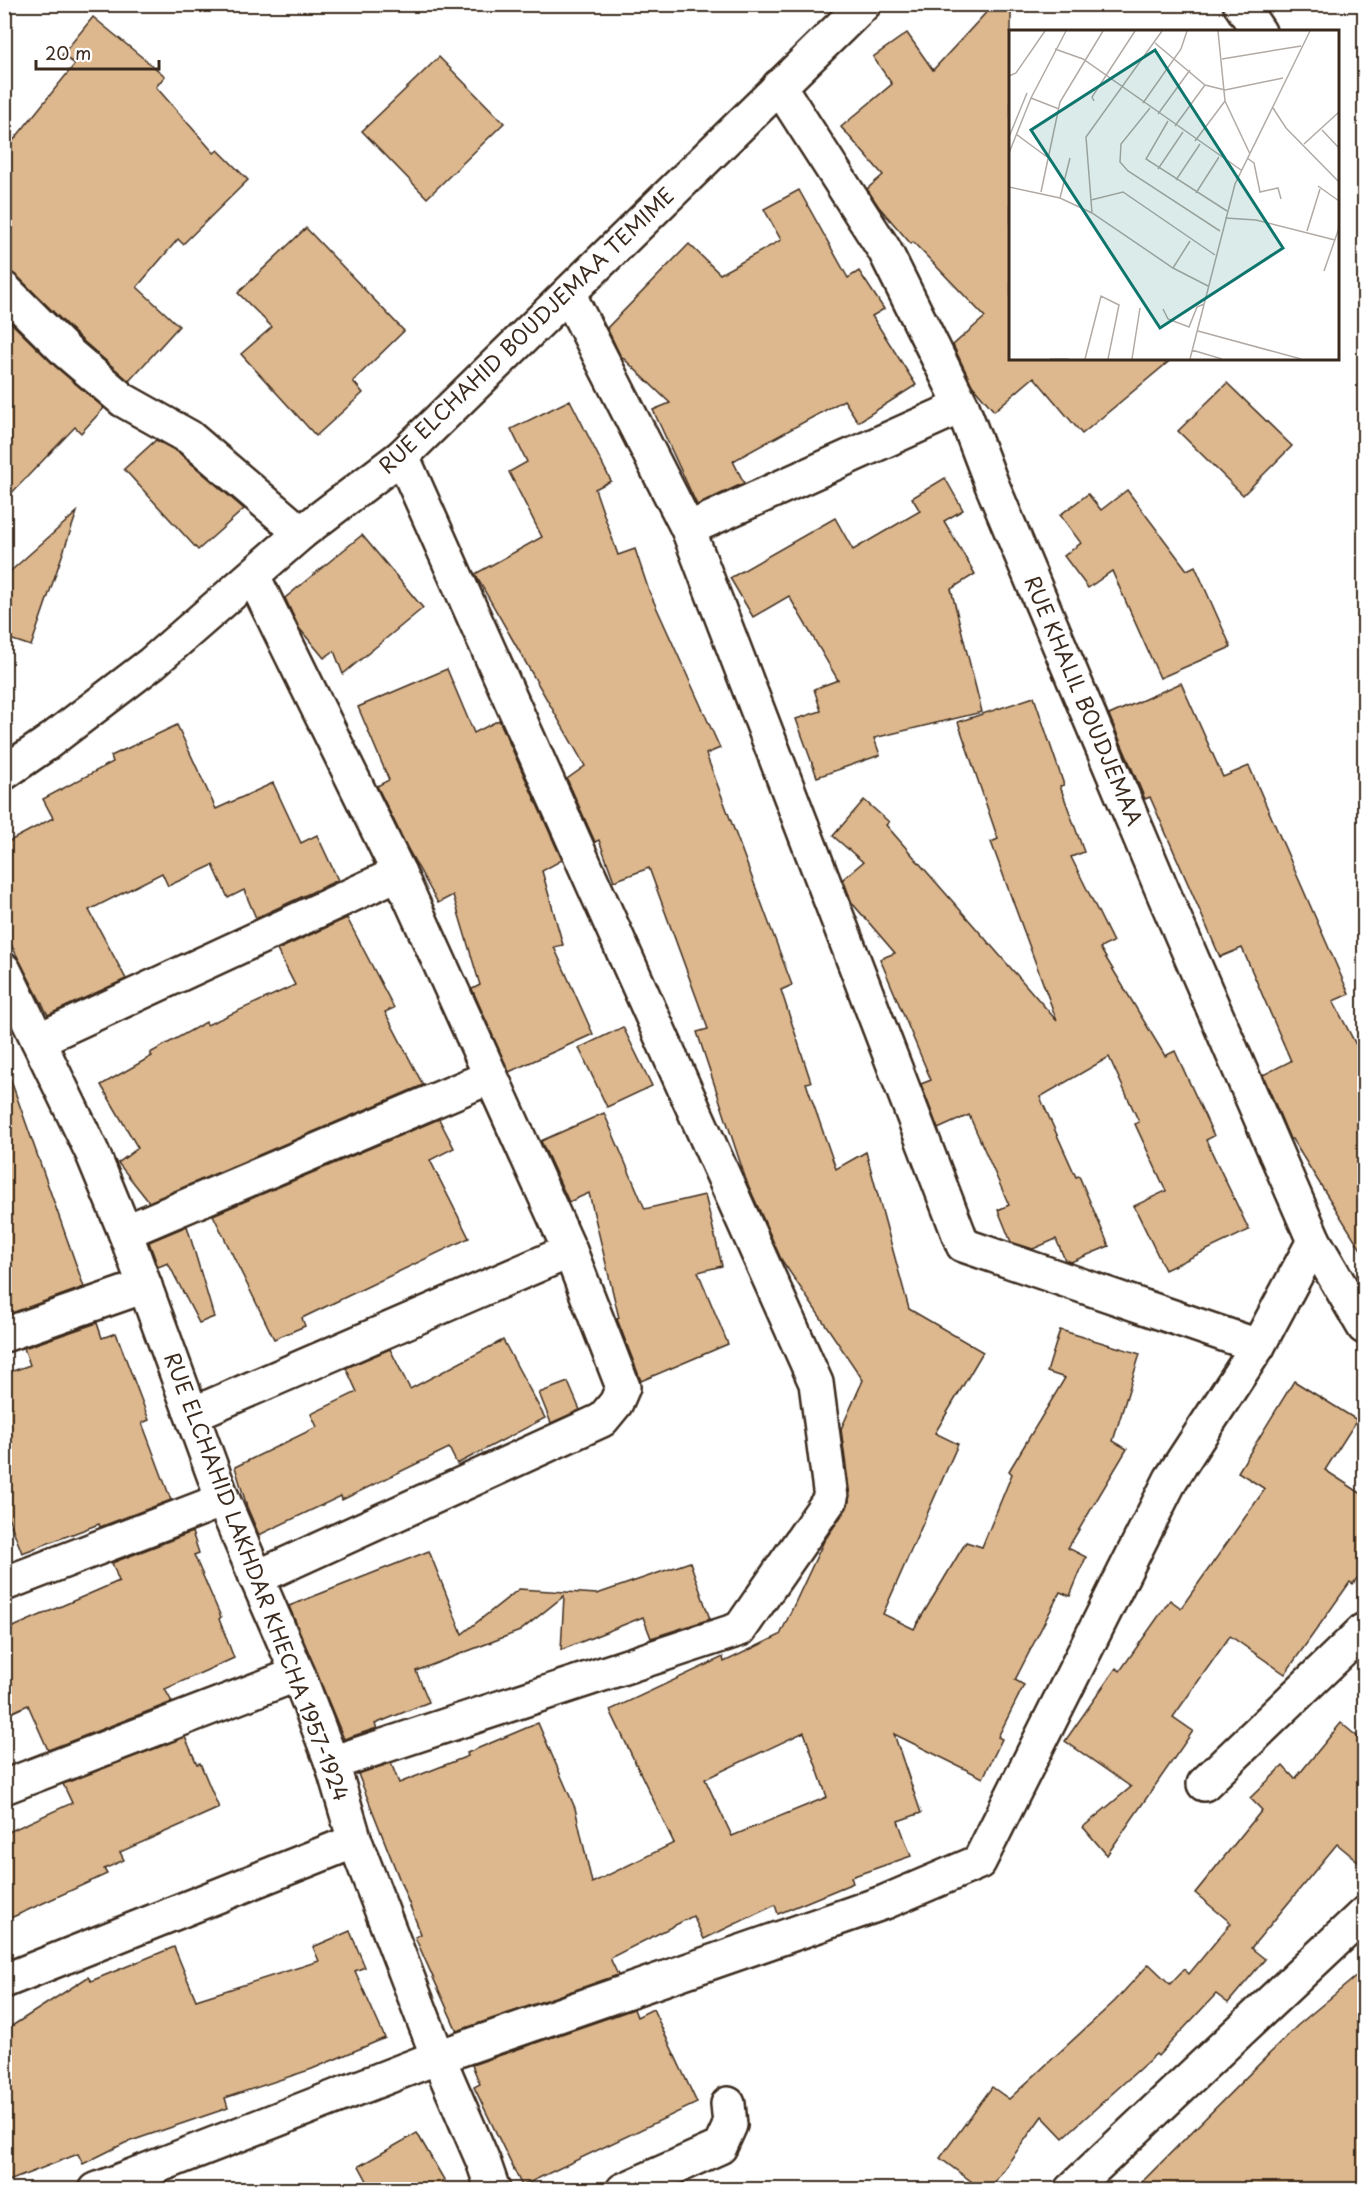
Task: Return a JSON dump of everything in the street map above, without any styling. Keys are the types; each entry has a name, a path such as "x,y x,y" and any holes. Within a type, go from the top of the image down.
{"street":[{"name":"RUE ELCHAHID BOUDJEMAA TEMIME","path":"4,773 152,663 300,533 402,456 864,4"},
{"path":"1240,4 1258,30"},
{"name":"RUE KHALIL BOUDJEMAA","path":"779,86 885,251 962,406 992,485 1166,899 1314,1241 1365,1327"},
{"path":"4,289 68,353 123,400 189,437 300,533"},
{"path":"569,295 688,529 963,1245 1258,1346"},
{"path":"688,529 962,406"},
{"path":"332,1763 740,1629 831,1498 816,1383 402,456"},
{"path":"253,576 399,873 570,1251 623,1387 615,1403 602,1420 256,1578"},
{"path":"38,1040 399,873"},
{"name":"RUE ELCHAHID LAKHDAR KHECHA 1957-1924","path":"4,970 92,1152 125,1232 223,1500 298,1674 332,1763 355,1842 438,2057 493,2190"},
{"path":"125,1232 490,1077"},
{"path":"96,2190 438,2057 885,1902 979,1862 1171,1479 1258,1346 1314,1241"},
{"path":"193,1414 570,1251"},
{"path":"4,1335 145,1286"},
{"path":"4,1584 223,1500"},
{"path":"1203,1784 1365,1630"},
{"path":"4,1787 298,1674"},
{"path":"4,1981 355,1842"},
{"path":"1071,2190 1365,1914"},
{"path":"623,2190 720,2147 730,2125 728,2104"}],"building":[{"path":"994,4 1011,4 1011,30 1009,30 1009,360 1171,360 1082,434 1034,377 994,411 972,385 953,345 985,317 913,242 911,244 879,207 867,189 883,175 841,127 892,84 873,57 907,33 933,70"},
{"path":"93,17 165,76 156,87 214,153 218,150 248,180 183,244 178,239 137,287 179,326 129,381 81,339 17,276 4,271 4,152 75,64 62,55"},
{"path":"439,57 504,123 427,198 362,131"},
{"path":"799,190 848,278 859,271 884,309 872,316 916,385 858,422 844,400 733,461 744,483 697,505 653,410 670,403 620,355 607,328 689,244 720,274 781,240 764,209"},
{"path":"306,228 404,331 353,381 363,393 316,436 241,354 272,327 238,293"},
{"path":"4,316 56,367 104,408 81,433 75,427 4,501"},
{"path":"1227,383 1292,446 1243,495 1178,431"},
{"path":"570,400 611,481 595,489 618,555 635,549 649,591 720,748 706,754 792,985 781,990 811,1082 806,1083 836,1169 866,1152 909,1309 983,1352 935,1433 958,1444 883,1614 914,1629 966,1542 982,1547 1012,1474 1009,1471 1065,1378 1047,1372 1060,1330 1140,1354 1113,1441 1127,1449 1068,1548 1086,1557 1070,1596 1060,1592 1015,1680 1024,1685 998,1737 1002,1739 983,1778 894,1734 921,1813 898,1821 911,1856 851,1877 853,1883 778,1914 775,1905 704,1939 693,1916 610,1958 618,1975 457,2031 415,1937 421,1934 358,1774 391,1763 399,1783 468,1756 467,1753 538,1723 575,1808 592,1883 674,1843 610,1710 723,1657 724,1662 780,1635 824,1541 847,1508 850,1496 841,1429 863,1380 781,1259 746,1180 697,1032 708,1029 649,868 614,881 599,840 595,842 567,779 585,766 475,574 542,537 509,472 527,462 511,429","holes":["804,1732 827,1797 732,1836 705,1779"]},
{"path":"156,440 178,452 244,509 198,550 124,469"},
{"path":"945,478 963,510 944,521 975,574 951,589 982,712 874,738 880,755 817,777 796,719 821,711 814,689 838,680 789,596 753,617 730,578 835,518 853,550 920,511 912,498"},
{"path":"1127,490 1187,570 1195,566 1231,647 1160,678 1112,571 1088,588 1064,556 1081,543 1060,515 1088,494 1101,510"},
{"path":"77,512 31,646 4,637 4,577"},
{"path":"362,535 423,608 343,674 334,651 324,658 299,628 285,598"},
{"path":"447,669 474,733 499,720 562,860 542,871 563,945 554,947 593,1034 509,1072 472,989 480,985 453,895 438,903 408,849 377,786 389,780 358,707"},
{"path":"1181,683 1223,777 1249,766 1349,994 1333,1001 1365,1062 1365,1256 1290,1139 1263,1075 1291,1061 1242,948 1220,957 1150,797 1145,799 1109,715"},
{"path":"1034,697 1064,785 1060,786 1084,852 1071,857 1113,942 1100,948 1165,1056 1175,1051 1214,1136 1206,1140 1249,1230 1165,1270 1134,1206 1166,1191 1135,1124 1139,1122 1109,1057 1040,1097 1076,1177 1079,1176 1109,1246 1071,1262 1065,1260 1056,1239 1033,1249 1011,1242 998,1210 1009,1205 969,1115 938,1129 921,1084 931,1080 880,959 895,953 852,903 843,879 863,862 833,836 864,800 889,822 886,825 1057,1021 991,842 998,839 958,722"},
{"path":"177,725 216,809 273,783 301,843 317,835 338,880 256,918 244,890 228,898 213,865 168,886 162,873 89,910 126,979 48,1015 4,931 4,844 53,818 43,799 113,762 111,756"},
{"path":"347,918 394,1008 385,1012 423,1085 149,1202 118,1163 138,1148 101,1085 152,1056 150,1053 206,1022 207,1025 295,985 277,950"},
{"path":"623,1027 652,1086 607,1107 579,1048"},
{"path":"9,1075 84,1287 12,1313 4,1293 4,1076"},
{"path":"604,1113 645,1209 705,1195 722,1266 698,1272 728,1344 641,1381 617,1319 619,1318 589,1193 569,1202 541,1141"},
{"path":"439,1119 454,1148 430,1160 469,1238 302,1318 305,1326 274,1339 213,1215"},
{"path":"187,1226 214,1317 199,1323 168,1263 158,1267 149,1242"},
{"path":"97,1323 102,1338 116,1333 149,1420 142,1423 171,1500 22,1553 4,1506 4,1374 30,1365 24,1348"},
{"path":"503,1340 545,1418 457,1464 449,1448 342,1500 341,1496 259,1535 247,1507 235,1467 317,1427 311,1414 357,1392 346,1368 390,1349 410,1389"},
{"path":"1294,1381 1357,1420 1325,1470 1365,1496 1365,1567 1353,1584 1350,1582 1285,1674 1230,1636 1173,1717 1193,1731 1107,1855 1083,1827 1131,1787 1065,1741 1116,1668 1120,1671 1170,1600 1181,1608 1265,1489 1238,1472"},
{"path":"568,1382 580,1410 551,1423 539,1393"},
{"path":"192,1532 199,1553 194,1555 221,1617 219,1619 234,1658 165,1689 172,1702 48,1750 28,1705 4,1716 4,1631 119,1581 112,1563"},
{"path":"429,1551 462,1634 519,1589 597,1594 690,1562 710,1619 651,1638 643,1617 561,1650 564,1596 520,1631 416,1671 429,1702 375,1724 377,1728 344,1739 289,1606"},
{"path":"1341,1723 1365,1743 1365,1867 1337,1844 1251,1948 1265,1959 1228,2003 1216,1994 1158,2056 1156,2054 1063,2138 1042,2116 989,2190 983,2190 940,2158 992,2087 1009,2099 1115,2001 1149,1964 1170,1984 1184,1969 1189,1974 1231,1923 1195,1893 1262,1810 1250,1798 1283,1766 1295,1779"},
{"path":"185,1737 197,1764 200,1763 219,1808 120,1852 124,1860 104,1869 107,1874 4,1921 4,1834 72,1803 63,1784"},
{"path":"350,1931 365,1967 355,1971 385,2038 312,2069 225,2098 228,2108 125,2143 83,2164 78,2154 4,2183 4,2031 88,1977 91,1981 174,1947 196,2000 319,1961 313,1947"},
{"path":"1365,1969 1365,2190 1134,2190 1297,2026"},
{"path":"634,2009 637,2017 653,2009 697,2103 522,2186 474,2087 480,2084 472,2065"},
{"path":"417,2133 450,2190 372,2190 359,2166"}]}
